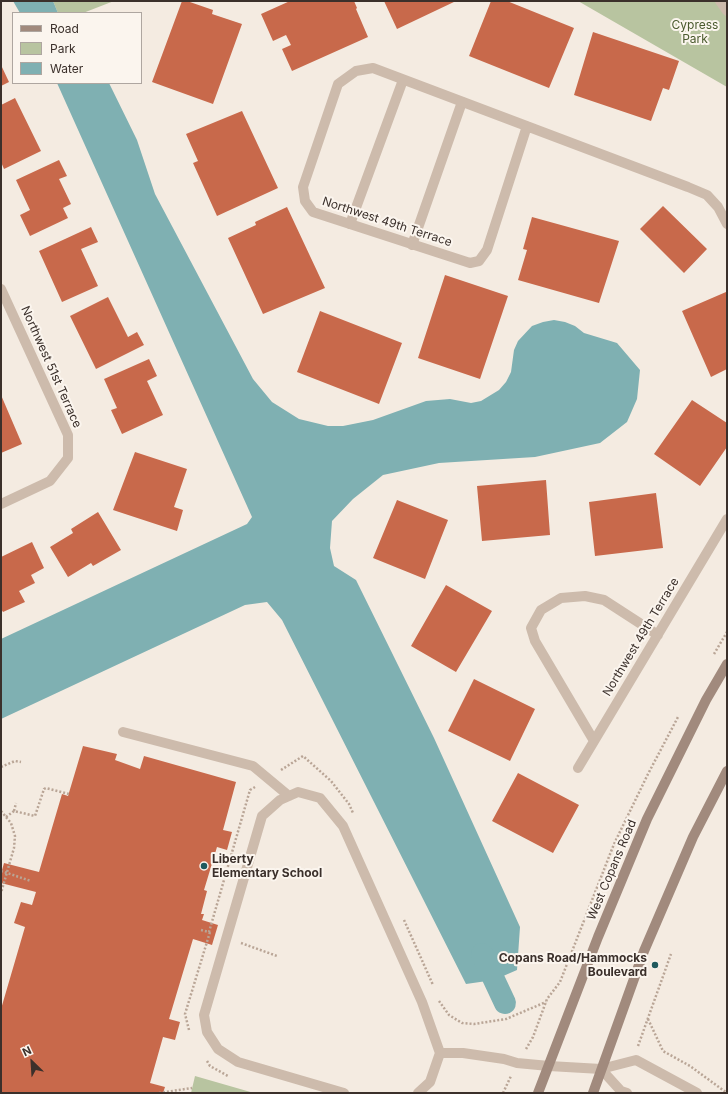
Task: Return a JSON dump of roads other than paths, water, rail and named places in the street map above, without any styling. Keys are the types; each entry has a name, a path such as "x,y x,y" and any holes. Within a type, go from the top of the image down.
{"main road":[{"name":"West Copans Road","path":"538,1093 598,937 647,819 706,700 727,664"},
{"path":"593,1093 644,951 693,837 727,772"}],"street":[{"path":"720,1 727,11"},
{"name":"Northwest 49th Terrace","path":"527,126 488,250 479,261 470,263 313,212 305,201 303,187 338,84 356,71 373,68 403,80 527,126 688,187 707,195 723,205 727,224"},
{"path":"350,224 403,80"},
{"path":"412,244 462,102"},
{"name":"Northwest 51st Terrace","path":"1,289 68,435 68,458 50,481 1,504"},
{"name":"Northwest 49th Terrace","path":"578,768 727,519"},
{"path":"594,741 535,641 531,628 541,610 561,598 585,596 604,600 658,635"},
{"path":"123,732 253,766 289,796"},
{"path":"344,1093 238,1062 218,1049 207,1032 204,1015 262,816 280,800 298,792 320,798 343,826 422,1002 440,1053 430,1082 418,1093"},
{"path":"440,1053 463,1053 504,1059 517,1063 601,1069 636,1060 697,1093"},
{"path":"601,1069 621,1091 627,1093"}],"water":[{"path":"13,1 53,1 58,12 19,12"},
{"path":"57,84 109,84 137,140 155,194 253,379 272,402 299,419 328,426 343,426 373,420 426,401 450,399 471,403 481,401 499,390 506,382 511,372 514,350 518,341 532,326 554,320 575,326 584,333 617,343 640,370 637,399 627,422 600,443 535,457 439,463 383,475 353,499 332,521 330,548 334,566 356,580 434,738 520,927 517,970 494,980 466,984 282,620 267,602 245,605 1,719 1,639 247,524 252,517"}],"waterway":[{"path":"482,954 505,1003"}],"place":[{"name":"Liberty Elementary School","path":"204,866"},
{"name":"Copans Road/Hammocks Boulevard","path":"655,965"}],"park label":[{"name":"Cypress Park","path":"695,32"}]}
